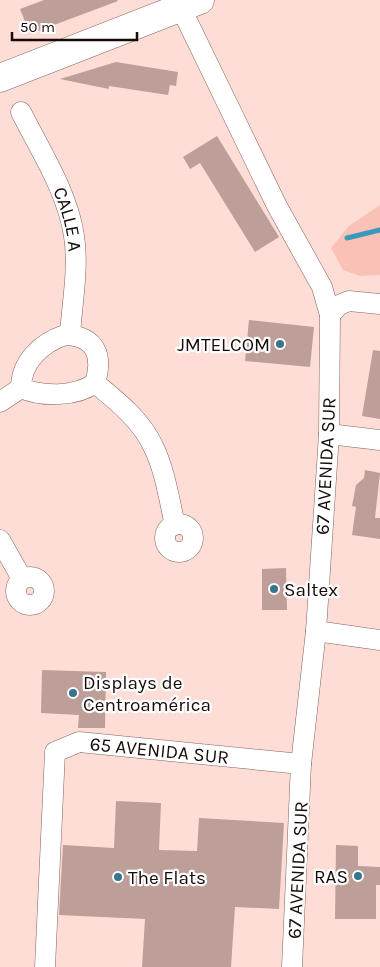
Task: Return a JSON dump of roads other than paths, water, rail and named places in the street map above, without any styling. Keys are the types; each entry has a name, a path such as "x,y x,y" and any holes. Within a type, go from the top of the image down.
{"street":[{"path":"0,68 182,2"},
{"path":"0,78 182,2"},
{"name":"67 AVENIDA SUR","path":"182,2 277,206 322,287 330,315 329,434 316,631 302,764 292,967"},
{"name":"CALLE A","path":"21,112 53,174 66,206 74,235 75,275 70,335"},
{"path":"330,315 339,305 349,302 380,304"},
{"path":"0,402 21,388 24,368 32,356 54,340 65,335 74,335 90,343 96,349 99,358 99,369 95,383 84,390 62,393 35,392 21,388"},
{"path":"95,383 123,407 149,437 158,459 176,525"},
{"path":"329,434 380,440"},
{"path":"0,540 22,579"},
{"path":"316,631 380,640"},
{"name":"65 AVENIDA SUR","path":"45,967 55,752 79,742 302,764"}],"waterway":[{"path":"347,238 380,230"}],"place":[{"name":"JMTELCOM","path":"280,344"},
{"name":"Saltex","path":"274,589"},
{"name":"Displays de Centroamérica","path":"73,693"},
{"name":"RAS","path":"358,876"},
{"name":"The Flats","path":"118,877"}]}
